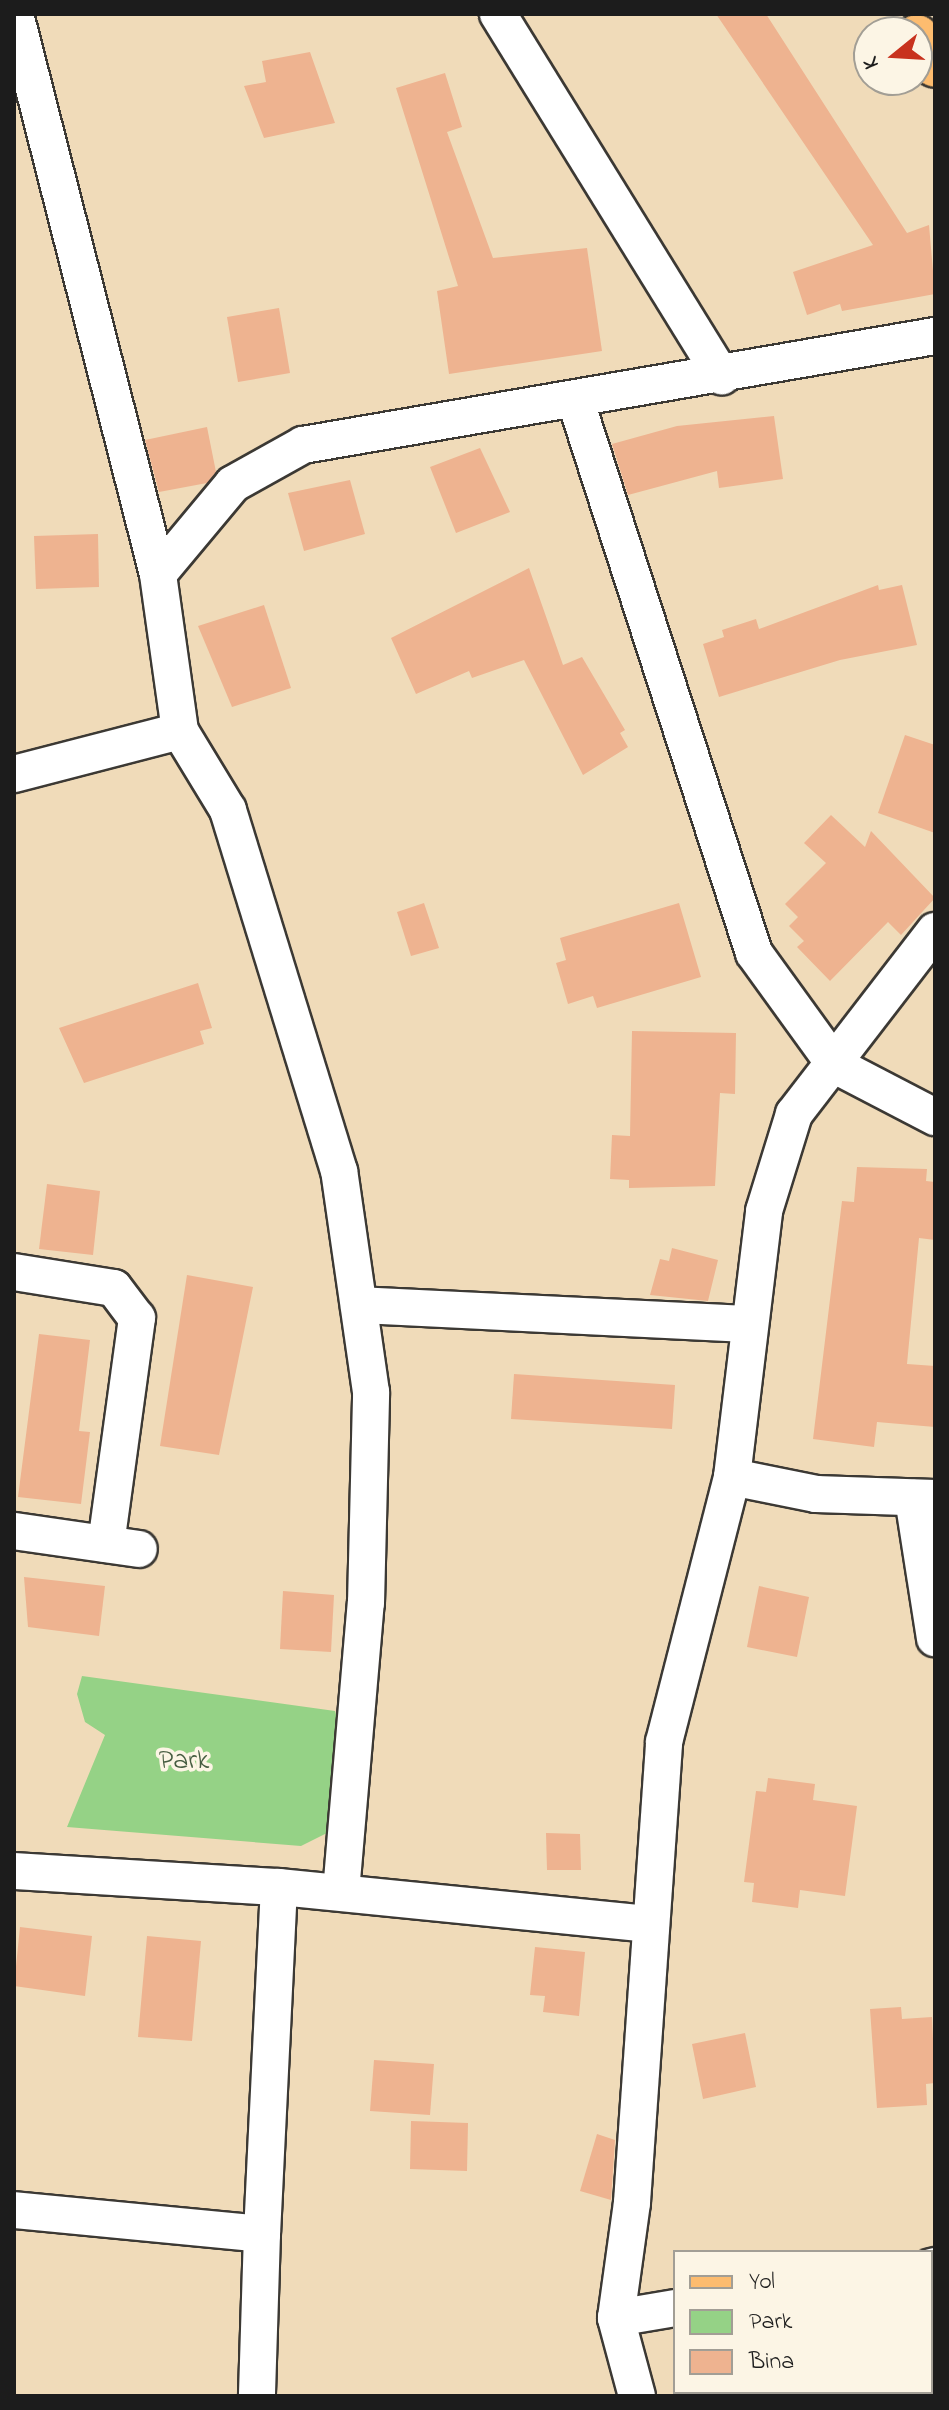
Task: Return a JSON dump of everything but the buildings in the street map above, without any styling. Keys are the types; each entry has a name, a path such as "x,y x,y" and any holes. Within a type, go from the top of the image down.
{"street":[{"path":"498,14 722,376"},
{"path":"25,16 158,574 180,731 228,810 339,1171 371,1392 366,1603 341,1892"},
{"path":"158,574 233,484 303,445 722,376 935,336"},
{"path":"575,399 754,953 835,1065 935,1117"},
{"path":"14,774 180,731"},
{"path":"637,2396 616,2318 632,2202 647,1924 664,1742 732,1477 764,1211 794,1114 835,1065 935,931"},
{"path":"14,1272 114,1288 137,1318 122,1546 14,1531"},
{"path":"359,1305 750,1324"},
{"path":"732,1477 816,1494 924,1498 935,1638"},
{"path":"14,1871 341,1892 647,1924"},
{"path":"257,2396 279,1887"},
{"path":"14,2210 262,2234"},
{"path":"616,2318 673,2308"}],"green space":[{"name":"Park","path":"82,1676 335,1711 341,1731 327,1833 301,1846 67,1827 105,1735 85,1722 77,1694"}]}
